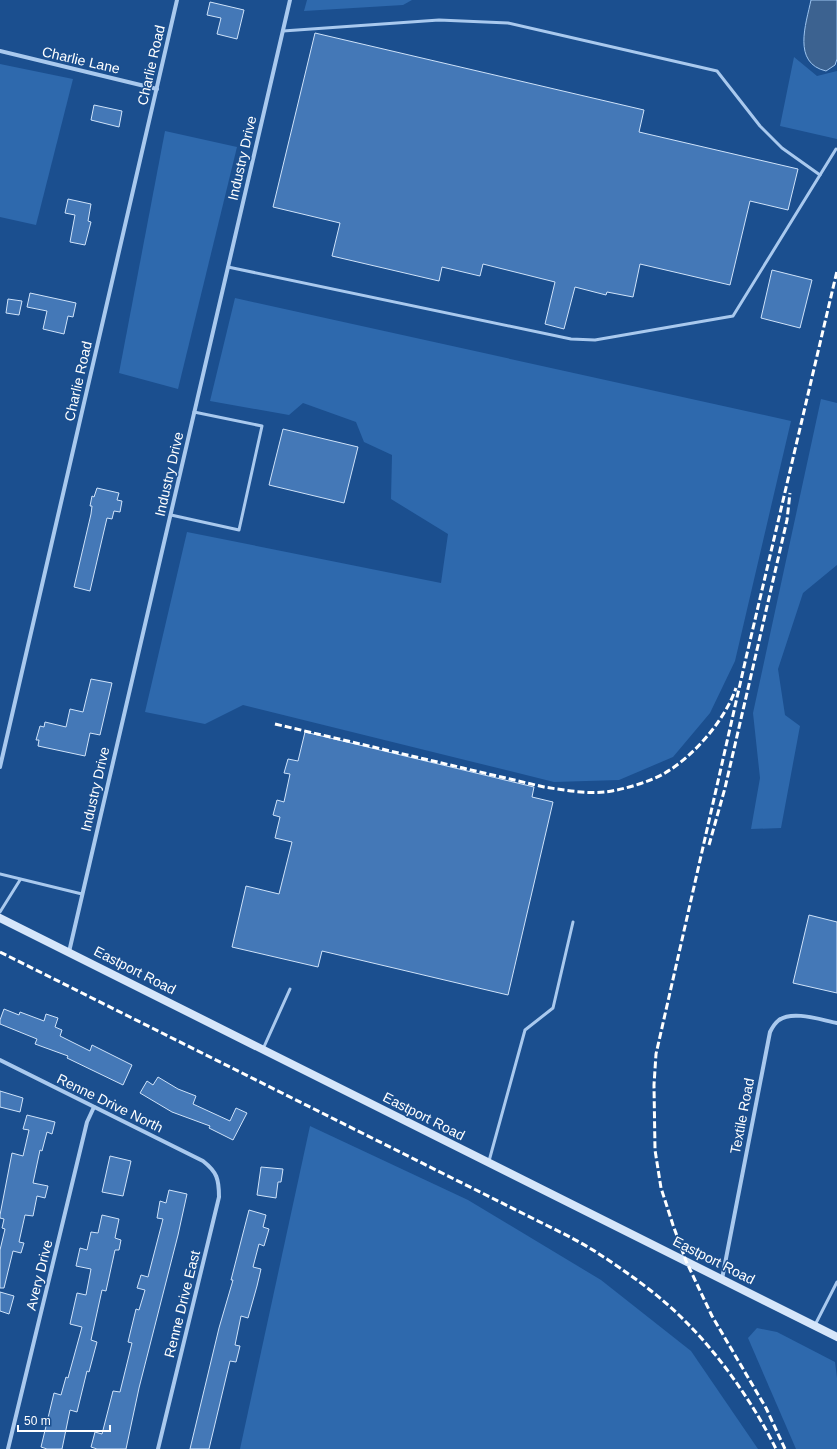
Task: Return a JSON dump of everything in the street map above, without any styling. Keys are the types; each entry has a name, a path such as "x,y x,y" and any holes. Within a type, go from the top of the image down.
{"street":[{"name":"Charlie Road","path":"0,767 177,0"},
{"name":"Industry Drive","path":"69,952 290,0"},
{"name":"Charlie Lane","path":"0,52 157,89"},
{"name":"Eastport Road","path":"0,918 837,1336"},
{"name":"Textile Road","path":"722,1279 770,1032 780,1019 796,1015 837,1023"},
{"name":"Renne Drive North","path":"0,1060 203,1161 210,1167"},
{"name":"Avery Drive","path":"8,1449 87,1122 94,1107"},
{"name":"Renne Drive East","path":"158,1449 219,1197 219,1185 216,1174 210,1167"}],"lane":[{"path":"283,31 439,20 508,23 717,72 760,126 782,148 820,175"},
{"path":"228,267 571,339 595,340 733,316 836,149"},
{"path":"170,514 239,530 262,426 194,412"},
{"path":"0,874 82,894"},
{"path":"0,912 20,880"},
{"path":"489,1163 525,1030 553,1008 573,922"},
{"path":"263,1049 290,989"},
{"path":"815,1326 837,1282"}],"shaded area":[{"path":"307,0 412,0 403,5 304,11"},
{"path":"811,0 837,0 837,59 835,65 826,71 815,67 809,60 805,51 804,42 806,20"},
{"path":"794,57 817,76 837,71 837,139 780,126"},
{"path":"0,64 73,79 36,225 0,217"},
{"path":"165,131 237,147 178,389 119,373"},
{"path":"235,298 791,421 735,661 710,713 673,757 619,780 554,782 243,705 205,724 145,712 187,532 441,583 448,534 391,499 392,455 364,442 356,422 303,403 289,415 210,401"},
{"path":"821,399 837,403 837,565 803,593 778,669 785,715 800,726 781,828 751,829 760,778 753,713"},
{"path":"310,1126 468,1200 601,1280 691,1351 758,1449 240,1449"},
{"path":"757,1328 777,1332 835,1362 837,1378 837,1449 796,1449 748,1338"}],"building":[{"path":"210,2 244,10 237,39 217,34 221,18 207,15"},
{"path":"315,33 644,110 639,132 798,169 788,210 750,201 730,285 640,264 633,297 607,292 606,295 575,287 564,329 545,324 555,282 483,264 480,276 442,267 439,281 332,256 340,223 273,207"},
{"path":"94,105 122,111 119,127 91,120"},
{"path":"68,199 91,204 88,221 91,222 85,245 70,242 75,215 65,213"},
{"path":"772,270 812,280 800,328 761,318"},
{"path":"30,293 76,303 73,317 68,316 64,334 43,329 47,311 27,307"},
{"path":"8,299 22,301 19,315 6,313"},
{"path":"283,429 358,447 344,503 269,485"},
{"path":"97,488 119,493 117,500 122,501 120,512 114,511 112,519 107,518 90,591 74,587 91,514 92,506 90,506 92,496 94,497"},
{"path":"91,679 112,683 100,735 90,733 85,756 38,746 39,740 36,740 40,726 44,727 45,722 66,727 70,709 83,712"},
{"path":"305,732 534,787 532,797 553,802 508,995 322,951 318,967 232,947 246,886 279,894 292,842 275,838 280,817 273,815 277,800 284,802 290,774 284,773 288,759 298,761"},
{"path":"809,915 837,922 837,993 793,983"},
{"path":"4,1009 19,1015 20,1012 44,1021 46,1014 58,1018 55,1027 62,1030 60,1036 90,1051 92,1045 132,1065 123,1085 67,1058 68,1056 35,1044 37,1039 0,1024"},
{"path":"158,1077 178,1089 196,1096 193,1104 230,1121 236,1108 247,1113 233,1140 209,1128 210,1126 172,1112 140,1093 147,1081 153,1085"},
{"path":"0,1091 23,1098 20,1112 0,1107"},
{"path":"27,1115 55,1122 52,1134 47,1132 42,1151 40,1150 33,1183 48,1186 45,1198 37,1196 33,1216 25,1215 19,1242 24,1243 21,1253 13,1251 4,1288 0,1288 0,1250 5,1229 2,1228 4,1219 0,1218 0,1215 12,1153 23,1156 29,1130 23,1129"},
{"path":"110,1156 131,1161 123,1196 102,1192"},
{"path":"261,1167 283,1169 281,1182 278,1182 276,1198 257,1195"},
{"path":"169,1190 187,1194 139,1388 126,1449 97,1449 91,1447 95,1432 102,1434 113,1391 120,1392 132,1343 128,1342 136,1309 139,1310 145,1290 137,1288 141,1275 148,1277 163,1219 157,1218 160,1201 166,1203"},
{"path":"249,1210 266,1215 263,1227 269,1229 264,1246 259,1244 253,1267 261,1269 257,1286 248,1318 241,1316 235,1345 240,1346 236,1362 230,1361 209,1449 190,1449 219,1328 233,1280 231,1280"},
{"path":"102,1215 119,1219 115,1238 121,1240 119,1250 115,1250 106,1291 102,1290 91,1340 97,1342 89,1372 87,1371 77,1412 70,1410 62,1449 47,1449 41,1447 54,1393 61,1395 66,1377 68,1378 82,1327 70,1324 77,1293 86,1295 91,1269 76,1266 80,1248 87,1250 91,1232 98,1233"},
{"path":"0,1292 14,1296 9,1314 0,1311"}],"railway":[{"path":"785,1449 766,1408 712,1316 686,1261 673,1225 661,1188 655,1150 654,1085 656,1054 746,658 837,271"},
{"path":"709,845 725,788 787,520 790,493"},
{"path":"275,724 544,787 582,792 605,792 644,782 659,776 676,766 707,736 724,712 736,688"},
{"path":"0,952 563,1233 596,1252 632,1276 655,1294 700,1336 725,1366 748,1399 776,1449"}]}
